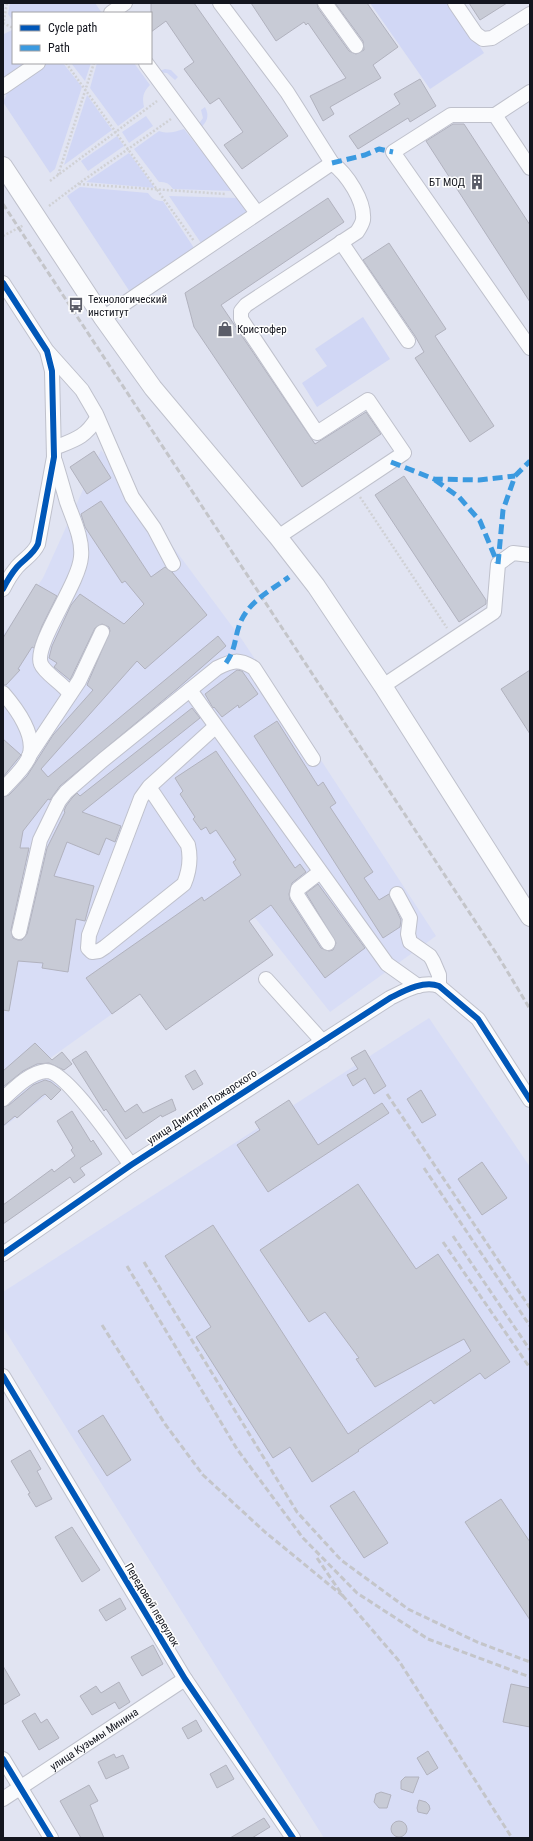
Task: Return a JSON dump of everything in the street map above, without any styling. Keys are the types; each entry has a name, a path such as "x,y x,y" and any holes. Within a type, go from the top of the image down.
{"main road":[{"path":"3,166 103,318 153,388 278,537 316,586 383,686 530,917"}],"street":[{"path":"112,12 125,3"},
{"path":"220,3 287,92 332,163 343,172 350,182 361,206 363,221 357,232 246,305 241,311 241,319 317,433 368,400 404,453 278,537"},
{"path":"325,3 356,46"},
{"path":"455,3 476,34 483,39 492,38 530,14"},
{"path":"3,87 37,64"},
{"path":"147,64 258,213"},
{"path":"530,92 495,115 451,115 393,152 530,348"},
{"path":"495,115 530,168"},
{"path":"103,318 332,163"},
{"path":"341,242 408,341"},
{"path":"3,283 47,351 82,390 97,418 132,497 154,528 173,564"},
{"path":"3,589 13,572 23,561 31,556 38,544 54,453 52,371 47,351"},
{"path":"54,453 84,436 97,418"},
{"path":"84,436 109,446"},
{"path":"54,453 79,537 82,556 76,578 47,634 39,659 42,667 61,683 70,694"},
{"path":"383,686 494,612 498,564 513,553 530,555"},
{"path":"3,789 25,763 70,694 89,662 102,632"},
{"path":"19,932 40,840 59,801 66,792 103,760 217,668 226,663 238,661 254,668 313,759"},
{"path":"190,690 215,727 387,964 418,986 434,984 440,986 478,1019 530,1100"},
{"path":"3,693 23,718 28,732 29,756"},
{"path":"149,786 188,845 190,852 184,884 105,947 99,951 92,952 88,948 89,935 141,798 149,786 215,727"},
{"path":"320,872 296,892 298,899 328,943"},
{"path":"397,894 410,918 408,934 410,942 430,956 438,975 440,986"},
{"path":"266,979 323,1042"},
{"name":"улица Дмитрия Пожарского","path":"3,1254 131,1165 390,998 418,986"},
{"path":"3,1099 29,1077 48,1071 54,1073 71,1088 95,1116 131,1165"},
{"name":"Передовой переулок","path":"3,1376 185,1679 292,1838"},
{"name":"улица Кузьмы Минина","path":"3,1799 185,1679"},
{"path":"3,1758 51,1838"}],"path":[{"path":"3,24 7,3"},
{"path":"67,64 202,251"},
{"path":"57,175 94,64"},
{"path":"50,181 168,92"},
{"path":"3,236 36,216 78,184 182,111"},
{"path":"78,184 244,195"},
{"path":"354,487 453,639"}],"shaded area":[{"path":"10,3 95,3 101,12 12,12 12,20 8,14"},
{"path":"370,3 451,3 484,53 430,89"},
{"path":"12,30 12,64 30,64 3,82 3,41 4,34"},
{"path":"44,64 64,64 82,87 55,169 50,173 3,102 6,96 6,90"},
{"path":"72,64 91,64 85,81"},
{"path":"97,64 135,64 150,85 144,95 144,107 118,126 90,88"},
{"path":"165,69 171,70 178,77 175,80 167,73 156,72"},
{"path":"87,95 112,130 64,165"},
{"path":"205,107 207,110 207,119 199,129 197,126 203,118 201,110"},
{"path":"146,116 153,126 129,143 122,132"},
{"path":"184,129 233,191 173,189 167,183 159,182 134,149 159,131 172,132"},
{"path":"117,136 124,146 88,171 81,161"},
{"path":"129,153 155,188 86,182"},
{"path":"80,187 148,193 154,199 163,201 194,248 130,292 67,196"},
{"path":"169,196 238,198 247,211 201,243"},
{"path":"363,317 390,359 317,407 302,383 327,366 315,349"},
{"path":"101,450 243,641 436,936 330,1012 252,914 49,1059 66,1082 3,1127 3,635 43,578"},
{"path":"429,1018 530,1167 530,1838 324,1838 3,1327 3,1292"}],"building":[{"path":"151,3 194,3 288,136 242,169 224,145 243,132 219,98 210,104 184,69 194,62 166,21 152,31"},
{"path":"251,3 317,3 318,8 349,51 356,54 364,50 363,41 335,3 367,3 398,47 373,65 381,78 330,107 334,114 323,121 310,96 346,78 308,23 306,25 304,22 276,41"},
{"path":"469,3 507,3 480,20"},
{"path":"420,79 436,106 410,122 408,118 358,149 349,136 400,104 394,94"},
{"name":"БТ МОД","path":"453,124 464,124 530,225 530,302 426,141"},
{"path":"328,198 344,222 221,305 315,444 366,412 381,434 302,487 194,327 185,293"},
{"path":"389,243 446,329 435,336 494,426 470,442 415,358 424,352 415,336 363,260"},
{"path":"94,451 111,478 87,494 70,467"},
{"path":"404,476 486,600 486,604 459,622 375,495"},
{"path":"101,501 151,577 165,567 172,572 207,615 145,669 137,661 41,769 48,777 218,636 226,646 60,786 23,831 20,848 29,848 11,930 13,938 18,940 22,940 27,934 47,848 65,812 66,806 72,798 77,793 80,796 192,708 200,718 82,812 121,826 115,842 106,838 99,855 67,842 54,876 94,886 85,921 76,919 68,972 42,968 43,963 18,961 9,1011 3,1010 3,797 9,795 27,776 53,735 93,690 87,685 110,631 109,627 102,624 95,628 70,680 54,667 57,663 49,658 52,646 71,605 80,594 124,624 144,604 125,581 122,583 85,527 81,514"},
{"path":"36,584 57,596 42,626 34,648 32,647 18,669 20,670 6,685 3,685 3,638"},
{"path":"237,670 242,671 258,694 239,708 238,705 222,717 214,707 213,708 205,694"},
{"path":"530,670 530,734 501,689"},
{"path":"277,721 318,786 323,782 336,803 330,807 373,872 364,878 379,900 389,894 401,920 400,927 383,938 254,736"},
{"path":"3,739 21,755 3,777"},
{"path":"216,751 295,868 300,864 306,872 292,883 289,894 290,900 321,948 329,951 333,950 336,943 306,893 318,884 365,948 325,978 271,905 249,921 273,955 166,1030 140,994 112,1014 86,978 202,897 204,901 241,875 233,862 236,860 216,830 210,834 206,827 201,830 193,819 195,817 180,794 183,791 175,778"},
{"path":"35,1043 52,1060 62,1052 72,1064 64,1070 49,1063 37,1064 23,1071 3,1087 3,1071"},
{"path":"365,1050 386,1086 374,1094 365,1078 353,1086 347,1075 358,1069 351,1058"},
{"path":"86,1051 125,1112 137,1104 143,1113 172,1099 176,1110 162,1117 161,1115 126,1139 106,1109 104,1111 72,1060"},
{"path":"195,1070 203,1084 193,1090 185,1076"},
{"path":"45,1080 51,1082 61,1090 51,1100 45,1094 17,1118 15,1116 3,1126 3,1107 9,1105 33,1085"},
{"path":"421,1090 436,1115 422,1123 407,1099"},
{"path":"289,1100 318,1145 382,1103 389,1113 268,1192 237,1145 260,1130 255,1122"},
{"path":"72,1111 91,1142 93,1140 102,1154 80,1168 85,1175 74,1183 70,1177 3,1224 3,1205 52,1169 54,1172 75,1156 71,1150 73,1148 57,1121"},
{"path":"482,1162 507,1198 482,1215 458,1179"},
{"path":"358,1184 416,1269 438,1254 510,1362 485,1379 480,1373 434,1404 431,1400 312,1482 290,1447 273,1458 196,1337 211,1327 165,1256 213,1225 348,1434 471,1351 464,1339 375,1387 356,1359 359,1358 325,1312 309,1322 260,1250"},
{"path":"103,1415 131,1460 107,1476 78,1431"},
{"path":"30,1450 41,1469 37,1471 52,1499 36,1507 28,1494 30,1493 11,1461"},
{"path":"354,1491 388,1543 364,1558 330,1506"},
{"path":"501,1499 530,1542 530,1620 465,1522"},
{"path":"72,1527 100,1570 82,1582 55,1537"},
{"path":"120,1598 126,1609 106,1621 99,1610"},
{"path":"153,1645 163,1664 142,1676 131,1657"},
{"path":"3,1666 20,1695 3,1705"},
{"path":"119,1682 130,1702 119,1709 115,1702 92,1715 80,1696 96,1686 101,1693"},
{"path":"511,1684 530,1688 530,1727 503,1722"},
{"path":"35,1713 41,1723 47,1719 59,1738 39,1750 22,1721"},
{"path":"196,1720 202,1731 188,1739 182,1728"},
{"path":"428,1751 438,1768 427,1775 417,1758"},
{"path":"114,1754 116,1758 123,1755 129,1768 106,1779 98,1762"},
{"path":"226,1765 234,1779 217,1788 210,1774"},
{"path":"405,1777 419,1777 413,1793 401,1789 401,1781"},
{"path":"89,1785 98,1801 90,1805 104,1838 81,1838 60,1801"},
{"path":"381,1792 391,1795 387,1808 379,1808 374,1802 376,1794"},
{"path":"419,1800 426,1802 429,1805 430,1809 427,1814 418,1812 417,1808"},
{"path":"264,1818 270,1827 252,1838 230,1838"},
{"path":"396,1821 402,1821 407,1826 405,1835 402,1837 396,1837 391,1832 391,1826"}],"railway":[{"path":"3,204 498,956 530,1009"},
{"path":"387,1094 530,1308"},
{"path":"424,1168 530,1326"},
{"path":"453,1236 530,1350"},
{"path":"443,1242 530,1368"},
{"path":"144,1262 297,1512 341,1560 408,1609 477,1642 530,1662"},
{"path":"127,1266 237,1449 303,1538 357,1593 428,1639 530,1677"},
{"path":"102,1325 165,1424 203,1475 265,1532 343,1596"},
{"path":"317,1558 343,1596 399,1661 512,1838"}],"marked path":[{"path":"332,163 365,155 379,149 393,152"},
{"path":"498,564 503,510 515,476 530,461"},
{"path":"391,462 434,479 479,480 515,476"},
{"path":"435,480 459,497 480,521 497,562"},
{"path":"226,663 233,649 239,626 248,610 267,592 289,577"}],"cycle path":[{"path":"3,283 47,351 52,371 54,457 38,544 31,554 15,570 3,589"},
{"path":"3,1254 131,1165 390,998 420,985 427,984 439,986 478,1019 530,1100"},
{"path":"3,1376 185,1679 293,1838"},
{"path":"3,1759 51,1838"}],"place":[{"name":"БТ МОД","path":"477,182"},
{"name":"Технологический институт","path":"76,305"},
{"name":"Кристофер","path":"225,329"}]}
